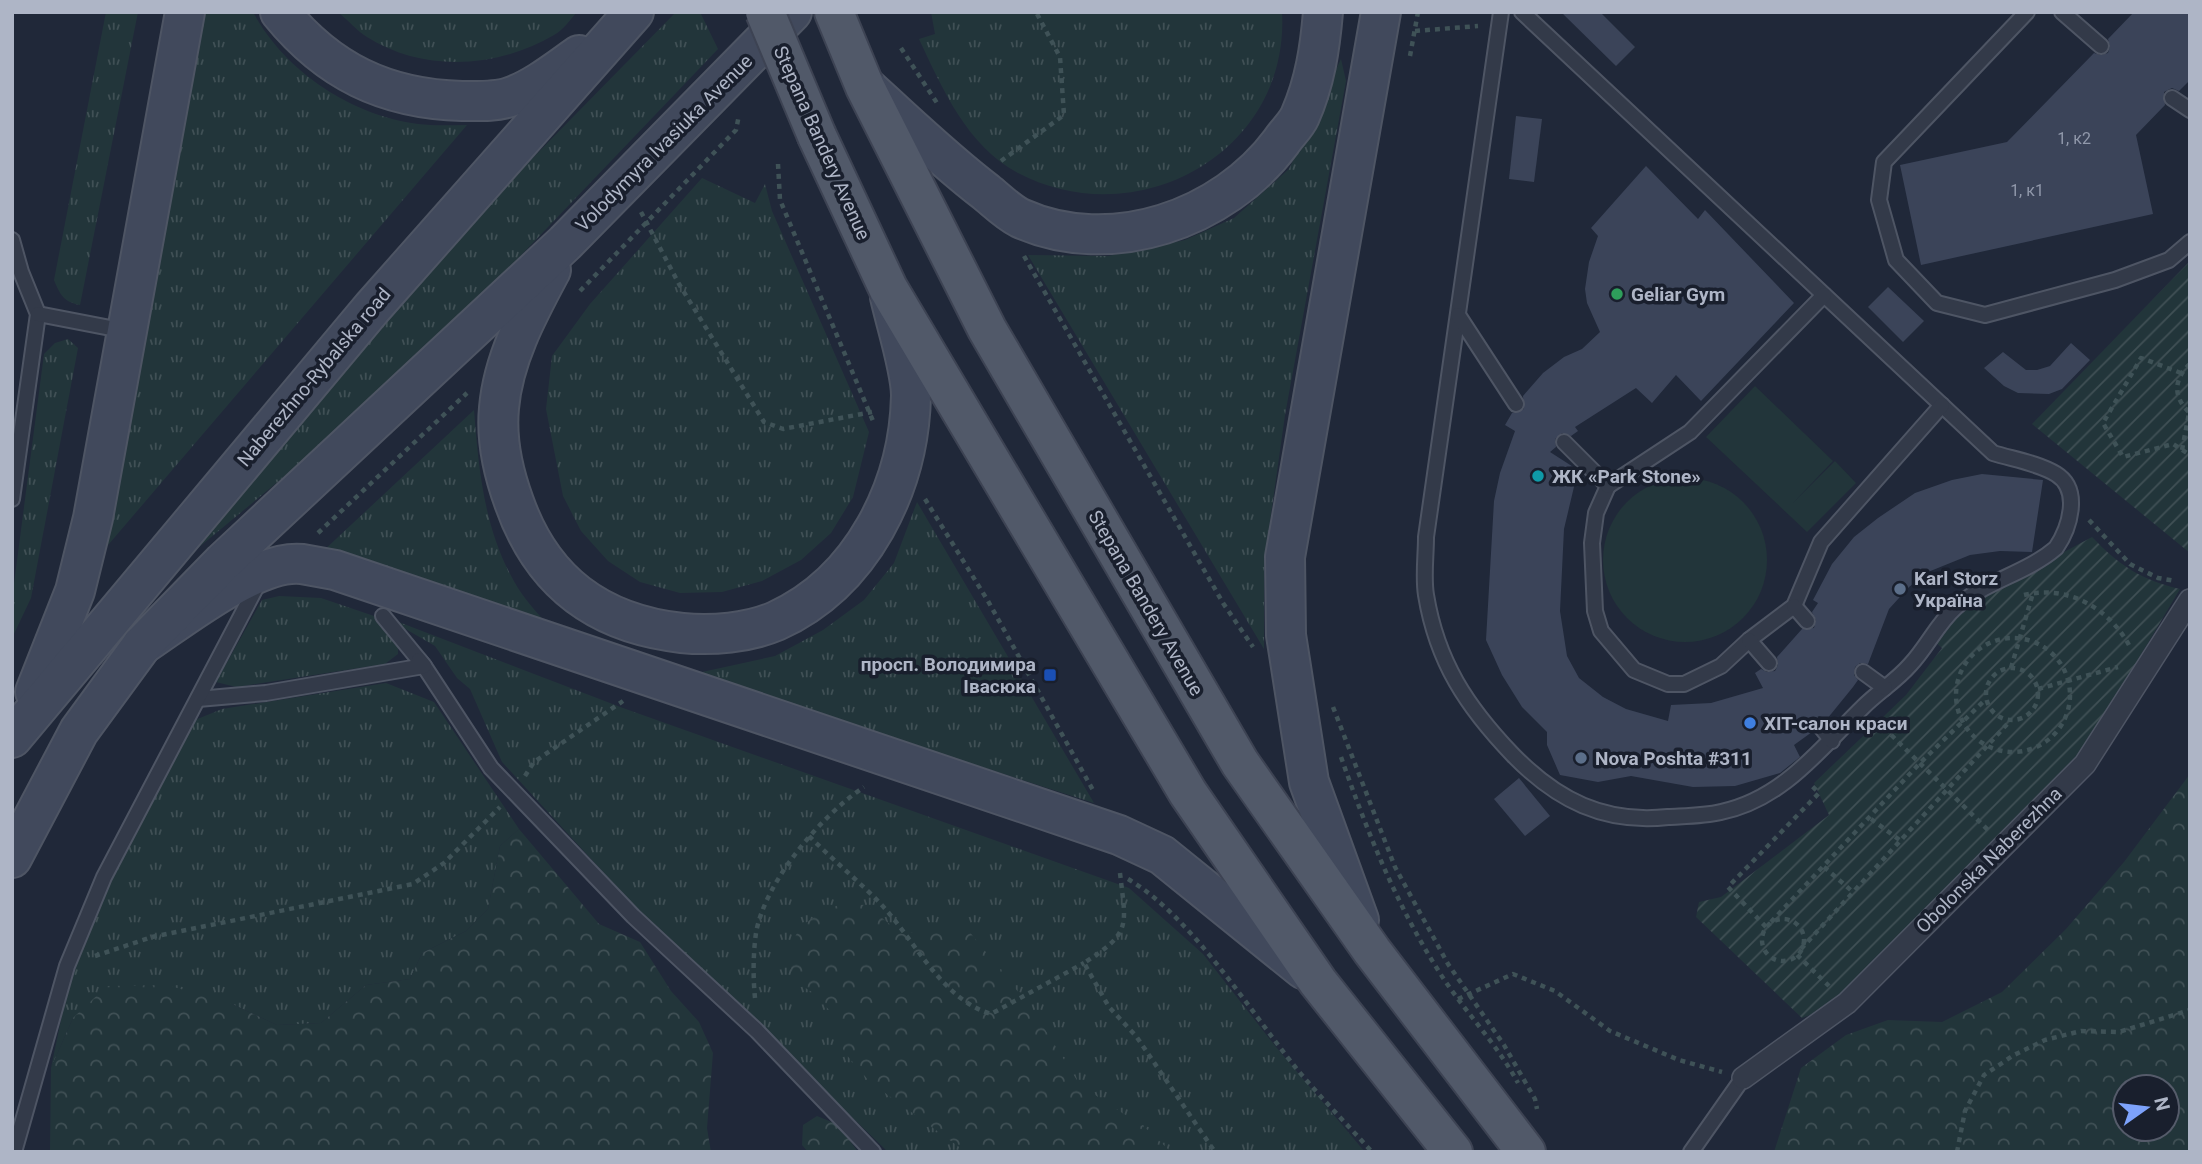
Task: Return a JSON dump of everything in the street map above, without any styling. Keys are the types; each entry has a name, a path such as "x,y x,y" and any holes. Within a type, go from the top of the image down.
{"main road":[{"path":"17,731 75,592 93,518 185,12"},
{"path":"280,12 304,42 344,70 390,92 438,100 479,101 510,97 563,66 629,18"},
{"name":"Stepana Bandery Avenue","path":"765,12 817,136 888,288 1188,793 1318,982 1452,1152"},
{"name":"Volodymyra Ivasiuka Avenue","path":"565,243 793,12"},
{"name":"Stepana Bandery Avenue","path":"834,12 865,87 987,329 1240,763 1372,951 1526,1152"},
{"path":"865,87 967,177 1023,219 1065,232 1101,235 1146,229 1190,215 1224,198 1266,163 1299,117 1319,58 1323,12"},
{"path":"1372,951 1335,859 1309,782 1291,681 1286,635 1285,557 1381,12"},
{"name":"Naberezhno-Rybalska road","path":"17,731 372,308 629,18"},
{"path":"565,243 524,321 501,393 498,424 504,473 522,524 539,552 574,591 612,617 648,629 700,635 733,632 776,621 818,595 861,550 883,516 898,480 911,394 888,288"},
{"path":"12,858 79,731 142,645 223,562 565,243"},
{"path":"142,645 228,587 263,571 301,564 335,570 1101,827 1163,855 1318,982"}],"street":[{"name":"Obolonska Naberezhna","path":"1743,1078 1847,1003 2085,764 2141,663 2187,591"}],"lane":[{"path":"1501,17 1426,537 1426,594 1440,647 1462,696 1495,736 1532,774 1570,799 1601,814 1650,819 1720,812 1754,802 1785,784 1832,741 1863,706 1910,665 1958,604 2056,548 2064,537 2071,507 2065,482 2055,473 1993,453 1522,12"},
{"path":"2027,12 1884,162 1879,200 1896,260 1937,303 1985,314 2115,279 2169,260 2190,242"},
{"path":"2062,12 2101,46"},
{"path":"2172,98 2190,110"},
{"path":"12,240 20,272 38,314 12,499"},
{"path":"1824,295 1690,432 1608,486 1596,513 1591,559 1595,611 1601,631 1634,670 1668,684 1684,684 1721,666 1749,640 1794,606 1821,542 1941,405"},
{"path":"38,314 127,331"},
{"path":"1458,315 1516,404"},
{"path":"1564,442 1608,486"},
{"path":"14,1152 66,966 104,877 256,593 263,571"},
{"path":"1794,606 1807,621"},
{"path":"383,616 424,666 491,768 632,916 757,1031 873,1152"},
{"path":"1749,640 1769,663"},
{"path":"198,699 266,693 424,666"},
{"path":"1863,672 1885,688"},
{"path":"1820,726 1832,741"},
{"path":"1691,1152 1743,1078"}],"path":[{"path":"1004,172 995,165 1020,150 1064,115 1060,57 1035,12"},
{"path":"1409,12 1415,32"},
{"path":"1410,59 1418,12"},
{"path":"1415,32 1501,17"},
{"path":"901,48 938,106"},
{"path":"576,295 736,130 740,111"},
{"path":"778,164 780,200 872,412 873,425"},
{"path":"640,211 679,284 764,422 783,429 879,409"},
{"path":"1023,219 1015,239 1028,264 1223,603 1267,667 1291,681 1329,694 1349,753 1395,867 1448,964 1504,1045 1535,1099 1538,1112"},
{"path":"2181,373 2141,358 2103,423 2123,457 2173,444 2190,455"},
{"path":"2182,450 2190,413 2181,405 2177,395 2181,373 2190,364"},
{"path":"301,564 305,545 470,390 501,393"},
{"path":"898,480 920,491 988,601 1102,806 1101,827"},
{"path":"2098,527 2111,547 2130,564 2187,591"},
{"path":"2011,668 2034,593"},
{"path":"2021,596 2034,593 2061,594 2104,612 2122,631 2141,663 2038,689"},
{"path":"2010,637 2020,639 2048,649 2060,663 2070,694 2067,715 2058,731 2045,743 2028,751 1998,750 1985,746 1962,723 1956,707 1955,687 1962,668 1974,652 1991,641 2010,637"},
{"path":"2011,668 2031,676 2038,689 2039,697 2032,712 2026,717 2010,721 1985,746 1797,955 1785,961 1772,957 1762,940 1766,927 1871,819 1920,764 1986,699 1989,682 2002,670 2011,668"},
{"path":"1986,699 1995,714 2010,721"},
{"path":"66,966 152,937 413,884 444,863 515,792 534,762 623,701"},
{"path":"1867,729 1886,711"},
{"path":"1876,720 2003,846"},
{"path":"1338,748 1363,821 1414,930 1458,999 1522,1089"},
{"path":"1766,927 1728,887 1819,793 1810,783 1819,774"},
{"path":"757,1031 753,985 756,931 776,882 809,836 840,803 864,787"},
{"path":"1871,819 1901,841"},
{"path":"809,836 878,900 939,977 971,1008 991,1014 1084,963 1116,942 1125,919 1118,862"},
{"path":"1824,867 1853,892"},
{"path":"1112,870 1173,917 1298,1070 1372,1152"},
{"path":"1771,922 1784,919 1797,924 1803,936 1801,949"},
{"path":"1797,955 1847,1003"},
{"path":"1084,963 1109,1007 1136,1036 1215,1152"},
{"path":"1458,999 1513,974 1555,991 1610,1031 1679,1060 1743,1078"},
{"path":"1957,1152 1965,1111 1984,1075 2014,1055 2045,1040 2081,1031 2119,1032 2190,1010"}],"green space":[{"path":"106,12 138,12 80,305 63,297 54,280"},
{"path":"192,12 253,12 266,33 301,71 345,101 369,111 418,124 467,125 97,558"},
{"path":"338,12 577,12 557,33 532,46 485,60 461,62 412,57 389,49 363,35"},
{"path":"676,12 700,12 718,49 464,315 338,432 192,553 310,403 418,275"},
{"path":"931,12 1282,12 1278,62 1261,105 1234,141 1198,169 1156,187 1111,194 1064,190 1018,173 984,148 970,132 947,96 919,39 935,34"},
{"path":"1341,59 1346,81 1285,415 1264,564 1264,649 1028,255 1108,256 1185,240 1234,218 1289,169"},
{"path":"702,178 755,203 765,184 772,211 869,432 853,497 831,533 801,560 762,581 722,592 680,593 640,582 608,561 581,531 563,496 546,409 552,356 590,304"},
{"path":"2190,261 2190,553 2032,424"},
{"path":"68,339 78,348 31,598 12,638 12,599 44,354 55,343"},
{"path":"1755,386 1833,461 1792,504 1835,461 1856,483 1807,532 1706,437"},
{"path":"474,410 486,505 500,551 522,594 554,631 321,553"},
{"path":"1685,478 1716,484 1743,502 1761,529 1767,560 1761,591 1743,618 1716,636 1685,642 1654,636 1627,618 1609,591 1603,560 1609,529 1627,502 1654,484"},
{"path":"917,502 1094,803 693,674 775,656 823,630 864,600 894,563"},
{"path":"2092,537 2112,556 2142,576 2180,589 2079,759 1839,1004 1802,1018 1696,917 1699,902 1721,897 1829,815 1814,783 1906,695 1942,648 1934,641 1964,606"},
{"path":"279,596 321,598 377,617 398,643 398,654 385,664 236,687 216,682 262,600"},
{"path":"383,616 623,708 1129,888 1203,954 1276,1047 1365,1152 888,1152 636,908 502,762 470,689 457,678 435,646"},
{"path":"386,683 434,702 519,829 500,846 488,909 466,931 422,953 410,979 366,985 321,1023 277,1025 232,1004 73,1018 51,1068 71,972 113,875 195,720 222,709"},
{"path":"2190,774 2190,1152 1774,1152 1801,1068 1846,1035 1888,1020 1942,1022 2002,992 2066,929 2124,862"},
{"path":"519,829 599,924 640,942 671,991 699,1022 713,1053 707,1128 711,1152 50,1152 51,1068 73,1018 107,986 167,985 232,1004 277,1025 321,1023 366,985 410,979 422,953 466,931 488,909 500,846"},
{"path":"842,904 866,905 902,934 964,925 1032,1009 1080,1085 1148,1130 1171,1152 966,1152 870,1082 844,1052 832,1013 812,992 794,981 790,966 790,953 798,931 816,915"},
{"path":"817,1116 839,1125 858,1152 808,1152 802,1145 803,1125"}],"building":[{"path":"1561,12 1600,12 1635,47 1616,66"},
{"path":"2134,12 2190,12 2190,80 2179,91 2172,88 2164,92 2165,105 2136,135 2153,214 1921,265 1900,165 2007,142 2094,53 2108,53 2108,39"},
{"path":"1516,116 1542,119 1534,182 1509,179"},
{"name":"ЖК «Park Stone»","path":"1646,166 1698,219 1705,210 1794,303 1701,401 1676,375 1652,403 1636,388 1575,427 1578,431 1571,436 1562,433 1555,439 1556,447 1550,452 1578,470 1564,529 1560,611 1567,656 1579,678 1603,697 1626,709 1668,721 1671,705 1711,703 1763,688 1755,673 1761,669 1767,672 1775,671 1778,665 1777,657 1802,629 1814,628 1816,620 1812,612 1818,603 1813,600 1832,564 1854,537 1878,518 1915,493 1952,480 1982,474 2043,480 2032,552 2000,551 1970,555 1928,572 1909,587 1889,609 1868,664 1860,663 1855,667 1854,675 1858,680 1853,687 1827,719 1819,716 1814,719 1812,732 1794,745 1800,757 1780,773 1735,786 1693,787 1631,776 1598,782 1560,775 1547,745 1547,732 1522,707 1502,675 1486,640 1494,501 1500,473 1515,431 1505,425 1512,413 1524,409 1523,396 1543,373 1564,357 1582,349 1600,332 1587,303 1585,289 1589,262 1598,236 1591,228"},
{"path":"1888,287 1924,321 1903,342 1868,307"},
{"path":"2071,343 2090,360 2062,389 2049,394 2018,393 2004,386 1984,368 2003,352 2026,370 2037,370 2050,366"},
{"path":"1519,778 1550,816 1525,836 1494,799"}],"place":[{"name":"Geliar Gym","path":"1617,294"},
{"name":"ЖК «Park Stone»","path":"1538,476"},
{"name":"Karl Storz Україна","path":"1900,589"},
{"name":"просп. Володимира Івасюка","path":"1050,675"},
{"name":"ХІТ-салон краси","path":"1750,723"},
{"name":"Nova Poshta #311","path":"1581,758"}]}
